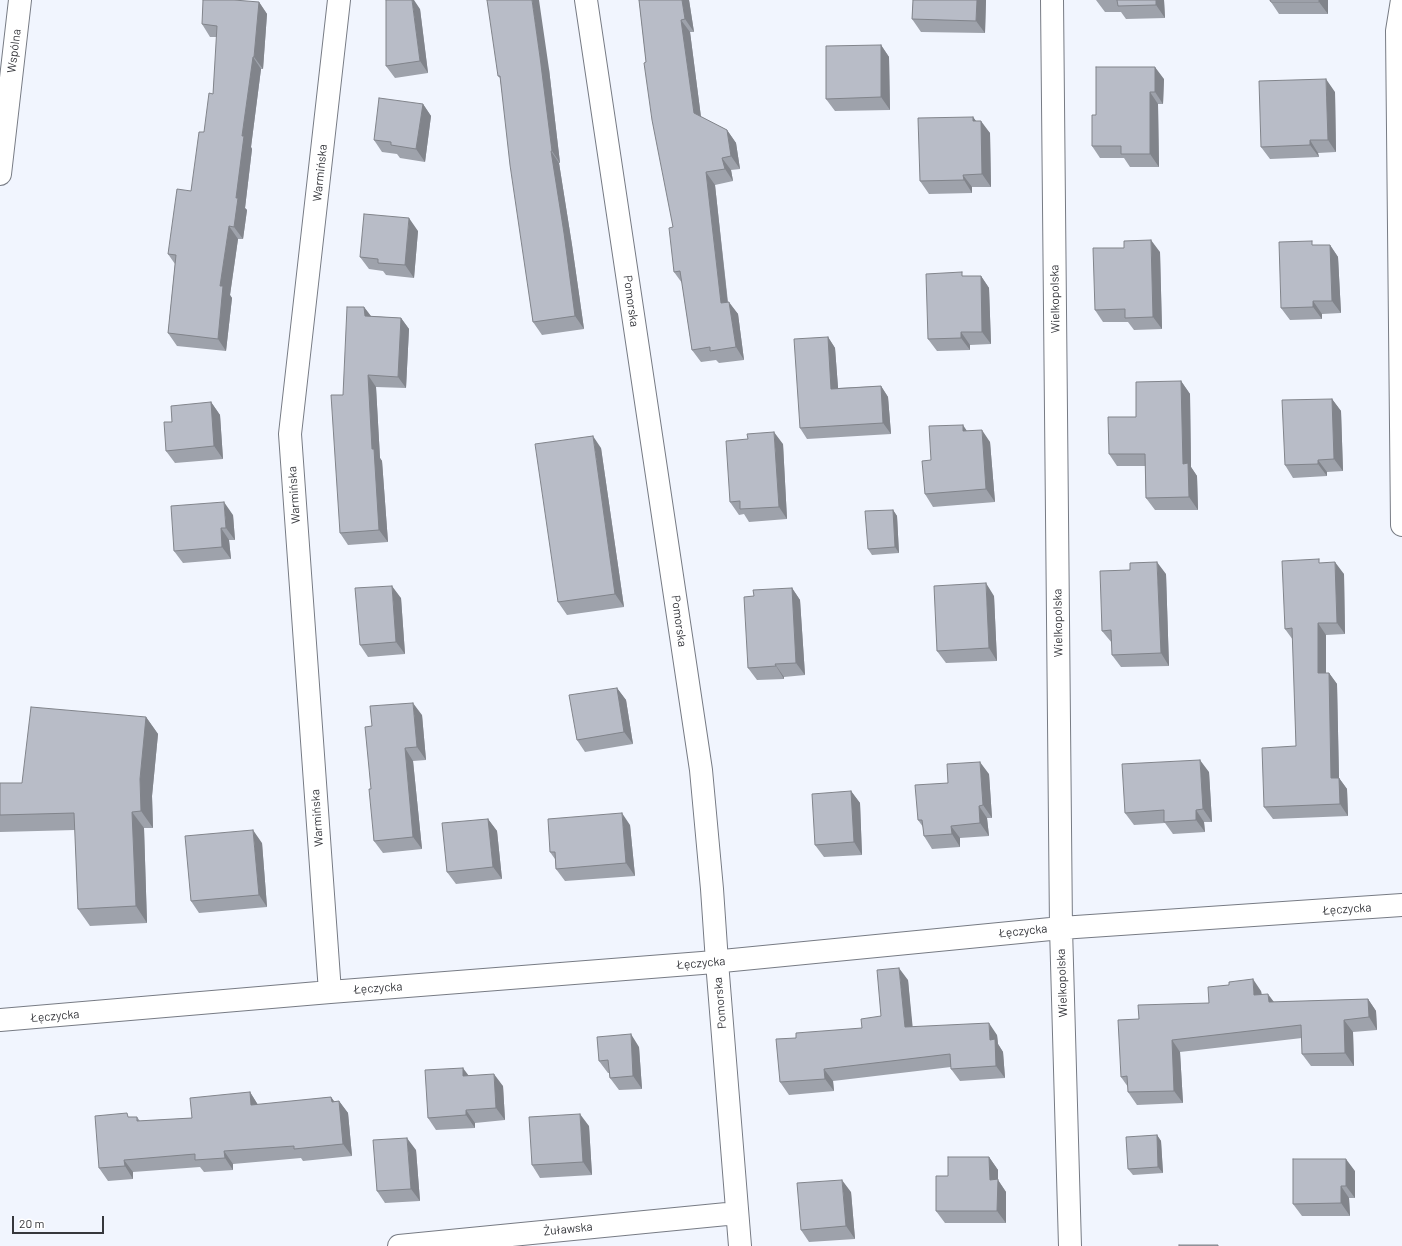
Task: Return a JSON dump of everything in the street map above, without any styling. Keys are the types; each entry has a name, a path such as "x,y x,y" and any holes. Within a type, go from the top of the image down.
{"street":[{"name":"Wspólna","path":"0,174 20,0"},
{"name":"Warmińska","path":"330,992 290,434 339,0"},
{"name":"Pomorska","path":"586,0 701,770 712,889 740,1246"},
{"name":"Wielkopolska","path":"1052,0 1061,928 1070,1246"},
{"path":"1402,0 1397,30 1402,525"},
{"name":"Łęczycka","path":"0,1020 330,992 717,962 1061,928 1402,906"},
{"name":"Żuławska","path":"399,1246 737,1213"}],"building":[{"path":"203,0 259,2 254,57 242,136 244,136 236,198 238,198 234,227 229,226 220,286 223,286 218,339 168,333 176,255 168,254 177,189 191,191 199,132 204,132 209,93 213,94 217,26 202,24"},
{"path":"386,0 412,0 420,61 386,66"},
{"path":"487,0 532,0 551,151 575,316 533,322 510,165 500,76 498,76"},
{"path":"639,0 682,0 685,19 681,20 694,113 727,130 731,156 722,158 725,169 706,172 721,303 729,302 736,347 710,351 710,347 692,350 680,271 674,272 669,228 673,227 652,120 644,63 646,62"},
{"path":"913,0 977,0 976,21 912,19"},
{"path":"1117,0 1156,0 1156,5 1118,6"},
{"path":"1270,0 1319,0 1319,2 1271,2"},
{"path":"881,45 881,97 826,99 826,46"},
{"path":"1096,67 1155,67 1155,92 1150,92 1150,154 1121,154 1121,146 1092,146 1092,115 1096,115"},
{"path":"1326,79 1328,140 1310,140 1310,145 1261,147 1259,81"},
{"path":"379,98 423,104 416,149 391,145 391,142 374,140"},
{"path":"973,117 973,121 981,121 982,174 963,175 964,180 920,181 918,118"},
{"path":"364,214 409,218 405,265 378,263 378,259 360,257"},
{"path":"1151,240 1153,317 1125,318 1125,309 1095,310 1093,248 1124,248 1124,241"},
{"path":"1312,241 1312,245 1330,245 1332,301 1313,301 1313,307 1281,308 1279,242"},
{"path":"962,272 962,276 981,276 982,332 961,332 961,338 928,339 926,274"},
{"path":"347,307 364,307 365,316 401,318 398,377 368,375 372,449 374,449 379,530 340,533 331,395 343,395"},
{"path":"828,337 831,389 881,386 883,423 800,428 794,339"},
{"path":"1181,381 1183,464 1188,463 1189,497 1146,498 1145,454 1109,454 1108,417 1136,417 1136,382"},
{"path":"1332,399 1334,459 1318,460 1318,464 1285,465 1282,400"},
{"path":"211,402 214,446 166,451 164,422 172,422 171,406"},
{"path":"963,425 963,431 982,430 986,489 925,494 922,461 931,460 929,426"},
{"path":"774,432 779,507 740,509 740,501 730,502 726,441 748,439 747,434"},
{"path":"593,436 615,594 558,602 535,444"},
{"path":"224,502 226,528 221,528 222,547 174,551 171,506"},
{"path":"893,510 895,547 868,549 865,511"},
{"path":"1319,559 1319,563 1335,562 1337,623 1318,623 1318,673 1329,673 1331,778 1339,778 1340,804 1264,807 1262,748 1296,746 1292,628 1285,629 1282,561"},
{"path":"1157,562 1161,653 1112,655 1111,630 1102,631 1100,571 1130,570 1130,563"},
{"path":"986,583 989,648 937,651 934,586"},
{"path":"392,586 396,642 360,645 355,588"},
{"path":"792,588 796,663 748,668 744,597 754,596 753,590"},
{"path":"617,688 624,732 577,740 569,695"},
{"path":"413,703 417,747 405,748 413,837 374,841 365,727 372,726 370,706"},
{"path":"31,707 146,717 140,779 141,811 132,812 136,906 78,909 74,813 0,815 0,783 22,783"},
{"path":"1200,760 1203,809 1196,810 1196,820 1164,822 1164,810 1125,813 1122,764"},
{"path":"980,762 983,805 979,806 980,823 951,826 952,834 924,836 922,820 918,820 915,785 948,783 947,764"},
{"path":"851,791 854,842 815,845 812,794"},
{"path":"622,813 626,863 556,869 555,852 550,852 548,819"},
{"path":"488,819 493,867 447,872 442,823"},
{"path":"253,830 259,895 191,901 185,836"},
{"path":"899,968 905,1027 989,1023 990,1040 995,1039 996,1066 951,1069 950,1054 824,1069 825,1079 780,1082 776,1039 796,1038 796,1033 862,1028 861,1019 881,1016 877,970"},
{"path":"1253,979 1254,995 1268,994 1269,1002 1368,999 1369,1017 1344,1020 1345,1053 1302,1054 1301,1025 1172,1040 1174,1091 1128,1092 1127,1076 1121,1077 1118,1020 1139,1019 1138,1005 1209,1003 1208,987 1229,985 1229,982"},
{"path":"631,1034 633,1076 610,1078 608,1060 599,1061 597,1037"},
{"path":"463,1068 463,1076 494,1074 496,1108 466,1110 466,1115 428,1118 425,1070"},
{"path":"250,1092 251,1105 331,1097 332,1102 339,1101 343,1144 294,1149 294,1146 224,1151 225,1158 195,1160 195,1154 124,1160 125,1166 99,1168 95,1116 127,1113 128,1117 137,1117 137,1121 192,1118 190,1098"},
{"path":"580,1114 583,1162 532,1165 529,1117"},
{"path":"1157,1135 1158,1167 1128,1169 1126,1137"},
{"path":"407,1138 411,1189 377,1191 373,1140"},
{"path":"948,1157 989,1157 990,1180 998,1179 997,1211 936,1211 936,1176 948,1176"},
{"path":"1293,1159 1346,1159 1346,1186 1341,1186 1341,1203 1293,1204"},
{"path":"842,1180 846,1226 801,1230 797,1183"},
{"path":"1218,1245 1218,1246 1179,1246"}]}
